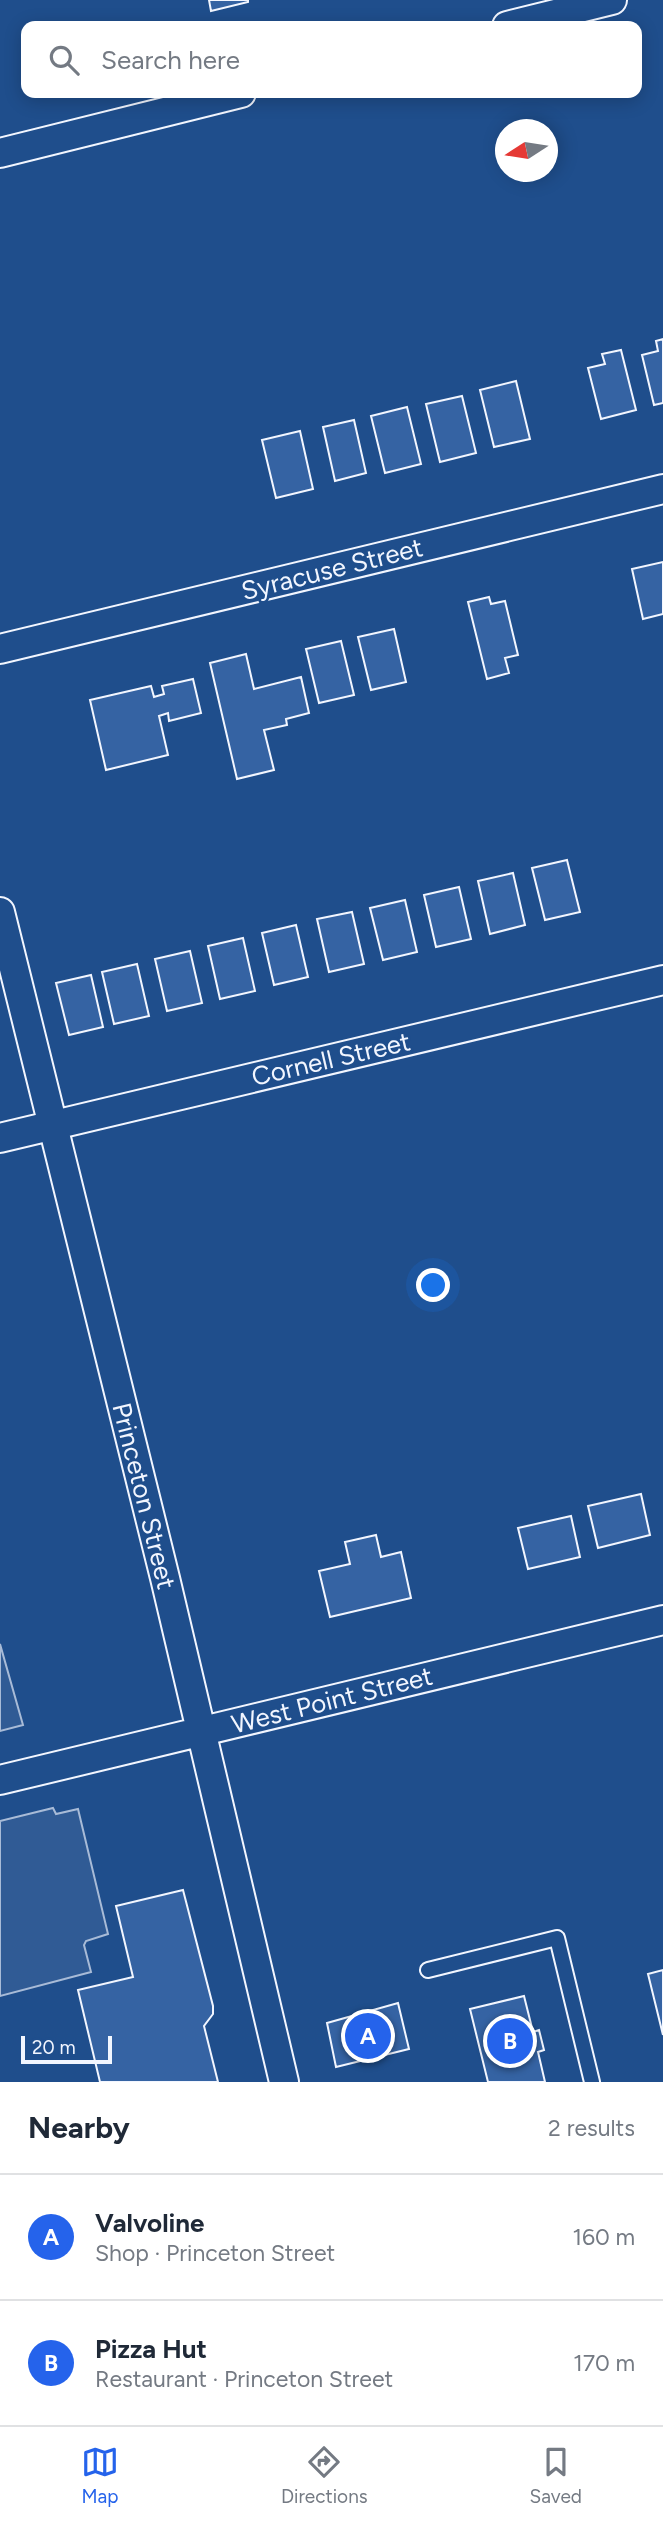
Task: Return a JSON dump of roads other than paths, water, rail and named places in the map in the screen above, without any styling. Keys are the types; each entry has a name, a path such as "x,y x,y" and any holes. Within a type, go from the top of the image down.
{"street":[{"path":"527,21 612,0"},
{"path":"0,153 221,98"},
{"name":"Syracuse Street","path":"0,649 663,489"},
{"name":"Princeton Street","path":"0,912 284,2082"},
{"name":"Cornell Street","path":"0,1138 663,980"},
{"name":"West Point Street","path":"0,1780 663,1620"}],"lane":[{"path":"428,1970 557,1938 592,2082"}],"place":[{"name":"Valvoline","path":"368,2036"},
{"name":"Pizza Hut","path":"510,2041"}]}
